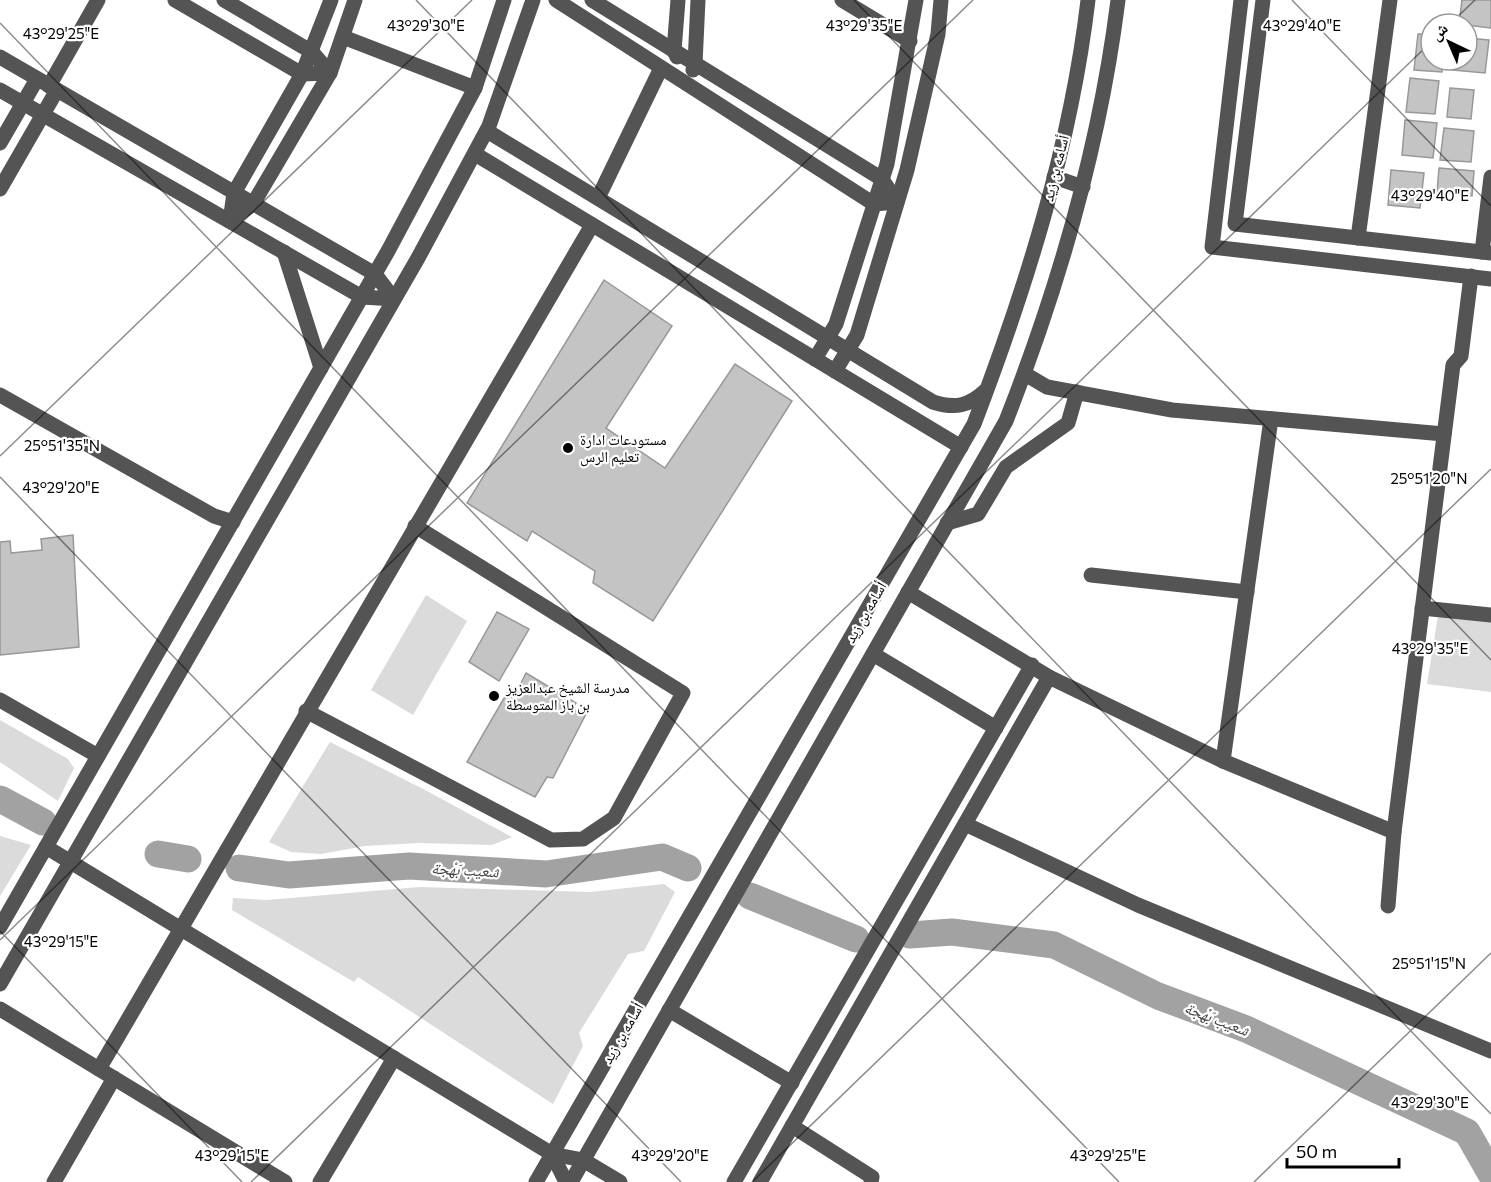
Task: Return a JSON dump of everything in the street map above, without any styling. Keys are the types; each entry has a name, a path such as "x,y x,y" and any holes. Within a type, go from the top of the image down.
{"street":[{"path":"0,189 43,114 48,85 98,0"},
{"path":"175,0 302,74 330,73"},
{"path":"224,0 312,52 330,73"},
{"path":"230,221 234,193 302,74 331,0"},
{"path":"230,221 253,204 330,73 355,0"},
{"path":"0,927 375,274 475,88 504,0"},
{"path":"0,984 475,154 487,131 533,0"},
{"path":"556,0 874,204 897,202"},
{"path":"592,0 882,179 897,202"},
{"path":"678,0 674,51 687,84"},
{"path":"687,84 695,64 698,0"},
{"path":"842,0 910,41"},
{"path":"815,359 836,324 882,179 910,41 915,0"},
{"path":"835,371 857,335 897,202 938,34 941,0"},
{"name":"أسامه بن زيد","path":"536,1182 974,424 1011,327 1054,177 1084,35 1088,0"},
{"name":"أسامه بن زيد","path":"571,1182 1006,421 1025,374 1053,290 1083,187 1113,43 1118,0"},
{"path":"1241,0 1212,247 1491,279"},
{"path":"1263,0 1235,224 1486,252 1491,177"},
{"path":"1358,238 1390,0"},
{"path":"343,37 475,88"},
{"path":"0,57 375,274 394,299"},
{"path":"598,198 661,68"},
{"path":"0,143 23,103 48,85"},
{"path":"0,90 362,297 394,299"},
{"path":"487,131 933,402 950,407 973,402 987,389"},
{"path":"475,154 961,447"},
{"path":"1054,177 1083,187"},
{"path":"99,1069 306,711 592,225"},
{"path":"284,252 321,368"},
{"path":"1388,906 1394,832 1453,365 1461,356 1471,276"},
{"path":"1025,374 1047,387 1172,410 1444,434"},
{"path":"947,523 978,514 1006,467 1068,423 1077,392"},
{"path":"0,395 214,516 233,522"},
{"path":"1223,761 1271,418"},
{"path":"306,711 551,840 583,839 614,818 683,693 416,526"},
{"path":"1091,575 1247,592"},
{"path":"908,592 1048,677 1223,761 1394,832"},
{"path":"1422,608 1491,615"},
{"path":"873,654 996,728"},
{"path":"734,1182 1032,666"},
{"path":"760,1182 1048,677"},
{"path":"0,700 98,756"},
{"path":"965,824 1138,905 1491,1051"},
{"path":"46,847 552,1154 583,1160 620,1182"},
{"path":"0,1009 285,1182"},
{"path":"669,1010 792,1083"},
{"path":"320,1182 394,1058"},
{"path":"54,1182 114,1078"},
{"path":"792,1126 872,1177 871,1182"},
{"path":"552,1154 566,1182"}],"shaded area":[{"path":"426,595 467,621 413,715 371,690"},
{"path":"1438,616 1491,621 1491,692 1427,684"},
{"path":"0,720 68,759 74,768 58,801 0,762"},
{"path":"330,742 512,837 492,845 419,843 365,846 321,854 291,852 269,842"},
{"path":"0,836 31,845 0,896"},
{"path":"664,884 675,892 644,951 628,954 579,1033 583,1046 553,1104 358,977 354,982 232,910 233,898 267,900 419,887 590,892"}],"building":[{"path":"1462,0 1491,0 1491,28 1479,26 1479,12 1460,12"},
{"path":"1418,34 1419,34 1419,70 1414,70"},
{"path":"1479,39 1489,40 1485,73 1474,72 1479,72"},
{"path":"1410,78 1439,81 1435,114 1406,112"},
{"path":"1450,88 1474,90 1471,119 1447,117"},
{"path":"1405,120 1437,123 1433,158 1402,155"},
{"path":"1444,128 1474,131 1471,162 1440,160"},
{"path":"1439,168 1474,171 1472,196 1437,192"},
{"path":"1391,170 1424,173 1420,208 1388,205"},
{"name":"مستودعات ادارة تعليم الرس","path":"604,280 672,326 606,428 665,468 735,364 792,401 653,621 593,583 595,571 532,531 527,541 467,503"},
{"path":"73,535 79,647 0,655 0,542 10,541 11,553 42,550 41,539"},
{"path":"497,612 529,629 499,681 469,662"},
{"path":"526,673 576,703 572,710 586,714 553,778 547,777 535,797 467,762 507,693 514,697"}],"waterway":[{"name":"شعيب بَهْجة","path":"0,799 43,822"},
{"name":"شعيب بَهْجة","path":"158,854 188,859"},
{"name":"شعيب بَهْجة","path":"239,868 289,875 409,866 546,874 662,857 688,868"},
{"name":"شعيب بَهْجة","path":"750,896 856,939"},
{"name":"شعيب بَهْجة","path":"910,935 952,932 1054,945 1158,996 1246,1029 1467,1132 1491,1174"}],"place":[{"name":"مستودعات ادارة تعليم الرس","path":"568,448"},
{"name":"مدرسة الشيخ عبدالعزيز بن باز المتوسطة","path":"494,696"}]}
